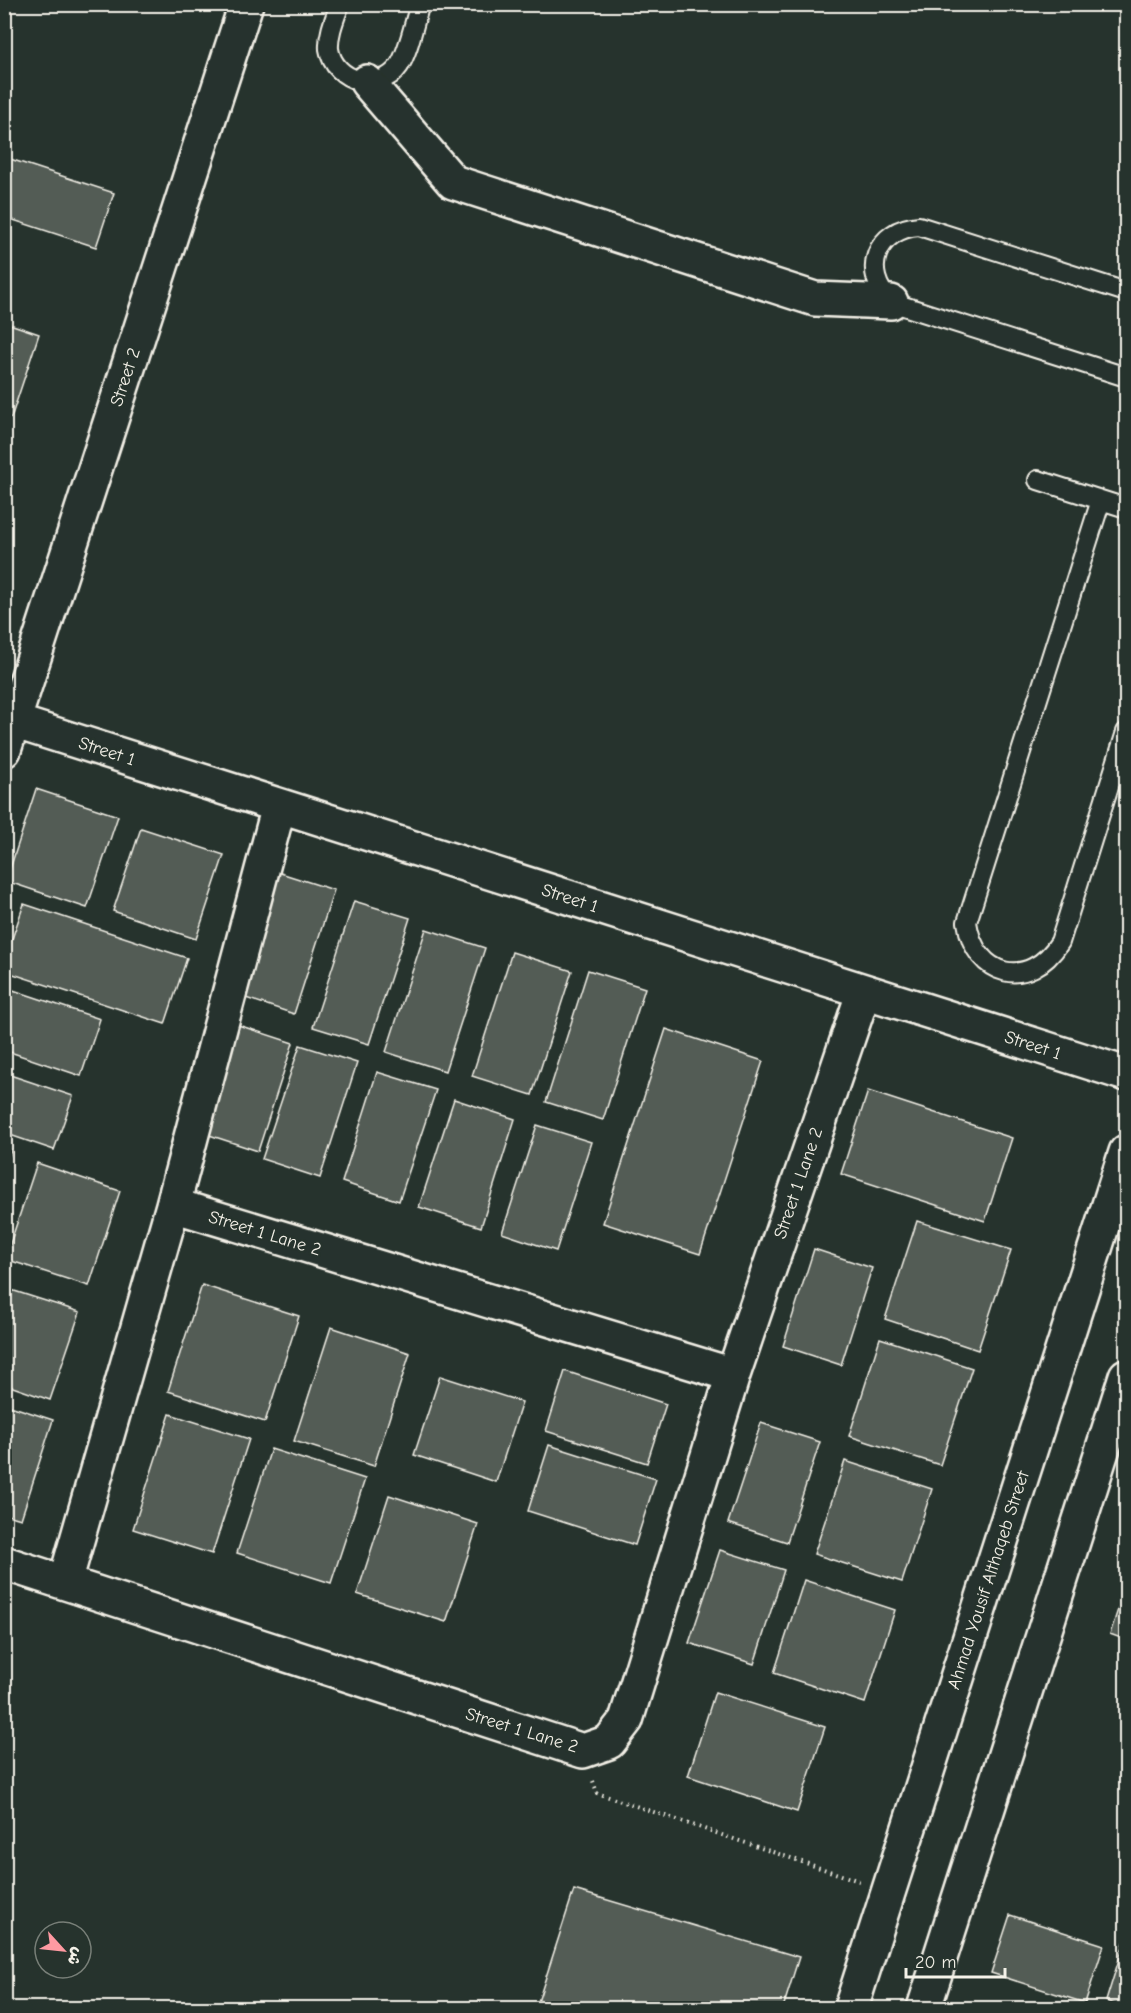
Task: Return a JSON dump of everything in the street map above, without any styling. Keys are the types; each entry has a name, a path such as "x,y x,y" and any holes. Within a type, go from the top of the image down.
{"street":[{"name":"Street 2","path":"9,735 246,4"},
{"path":"367,82 453,182 815,299 891,302"},
{"name":"Street 1","path":"9,735 279,806 1126,1074"},
{"path":"65,1582 173,1205 279,806"},
{"name":"Street 1 Lane 2","path":"4,1563 583,1752 609,1742 626,1720 733,1375 864,991"},
{"name":"Ahmad Yousif Althaqeb Street","path":"851,2008 1126,1152"},
{"name":"Street 1 Lane 2","path":"173,1205 733,1375"},
{"path":"924,2008 1126,1376"}],"lane":[{"path":"340,4 330,36 329,49 333,62 342,73 353,80 367,82 385,78 399,66 420,4"},
{"path":"1126,292 919,226 896,231 886,239 875,260 877,283 891,302 1126,376"},
{"path":"1038,480 1126,508"},
{"path":"1101,500 967,922 969,938 977,953 989,965 1005,971 1021,972 1037,967 1051,957 1060,942 1126,732"}],"path":[{"path":"583,1752 597,1793 888,1891"}],"building":[{"path":"4,157 114,193 96,247 4,217"},
{"path":"4,322 39,334 11,418 4,416"},
{"path":"36,789 118,816 87,908 6,881"},
{"path":"141,828 224,855 196,939 113,911"},
{"path":"271,870 334,890 294,1014 231,993"},
{"path":"354,901 410,918 369,1044 313,1027"},
{"path":"24,904 187,958 165,1024 4,971 4,962"},
{"path":"426,929 485,948 445,1071 386,1052"},
{"path":"512,952 572,971 532,1095 472,1076"},
{"path":"588,970 645,988 603,1120 546,1102"},
{"path":"4,987 100,1019 81,1076 4,1050"},
{"path":"232,1023 293,1043 258,1151 197,1131"},
{"path":"666,1029 763,1061 700,1254 603,1223"},
{"path":"300,1045 357,1063 320,1178 262,1159"},
{"path":"377,1072 436,1090 399,1201 342,1182"},
{"path":"4,1073 73,1096 54,1150 4,1133"},
{"path":"868,1091 1012,1138 985,1221 841,1174"},
{"path":"454,1099 515,1119 481,1227 419,1207"},
{"path":"537,1125 591,1142 556,1251 502,1233"},
{"path":"4,1148 11,1150 4,1169"},
{"path":"37,1163 120,1191 89,1286 5,1259"},
{"path":"917,1221 1011,1250 978,1350 885,1319"},
{"path":"814,1249 872,1268 841,1365 783,1346"},
{"path":"202,1285 299,1316 265,1422 168,1391"},
{"path":"5,1288 80,1312 50,1400 4,1384"},
{"path":"331,1327 410,1353 374,1466 294,1441"},
{"path":"880,1338 972,1368 940,1465 849,1436"},
{"path":"565,1371 666,1404 647,1463 546,1431"},
{"path":"440,1376 522,1402 496,1482 414,1455"},
{"path":"4,1404 53,1420 21,1519 4,1514"},
{"path":"170,1414 249,1439 212,1554 133,1529"},
{"path":"761,1423 820,1442 787,1542 728,1523"},
{"path":"549,1445 656,1479 635,1545 528,1511"},
{"path":"271,1449 365,1479 331,1583 237,1553"},
{"path":"845,1461 932,1489 902,1582 814,1554"},
{"path":"389,1495 478,1524 446,1622 357,1594"},
{"path":"720,1550 784,1570 754,1664 689,1643"},
{"path":"804,1580 895,1610 865,1703 774,1673"},
{"path":"1126,1585 1126,1640 1110,1634"},
{"path":"715,1692 825,1727 797,1812 688,1776"},
{"path":"574,1890 799,1957 783,2008 536,2008"},
{"path":"1010,1915 1104,1945 1085,2003 991,1973"},
{"path":"1126,1937 1126,2008 1106,2001"}]}
